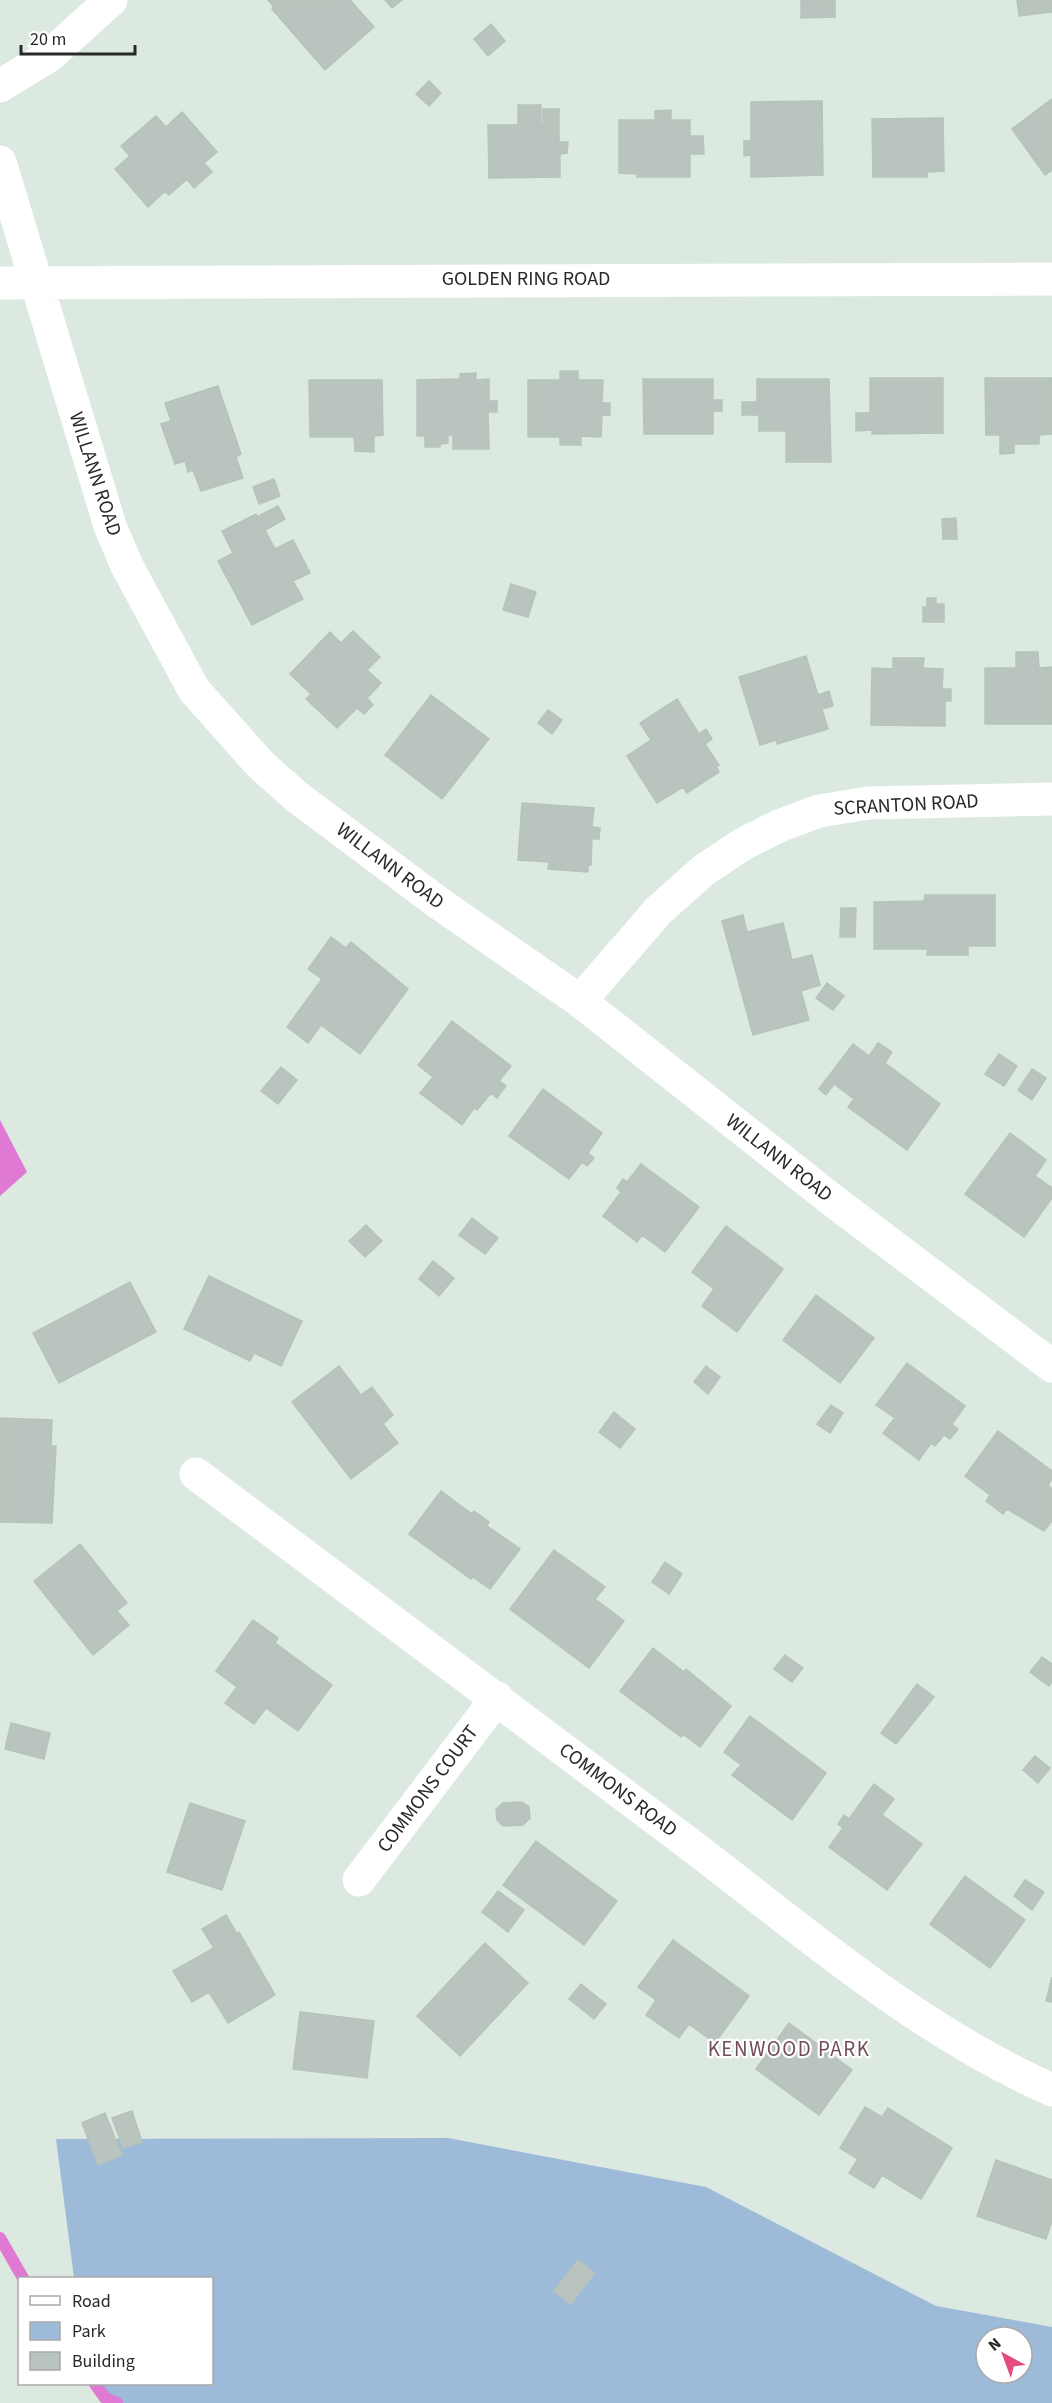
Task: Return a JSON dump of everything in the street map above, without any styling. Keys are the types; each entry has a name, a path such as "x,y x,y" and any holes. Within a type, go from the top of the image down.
{"street":[{"path":"0,86 49,56 111,0"},
{"name":"WILLANN ROAD","path":"0,162 110,526 127,566 194,690 261,765 297,797 440,904 580,1001 836,1203 1052,1366"},
{"name":"GOLDEN RING ROAD","path":"0,283 36,281 1052,279"},
{"name":"SCRANTON ROAD","path":"580,1001 658,910 704,870 743,844 779,826 819,811 869,803 1052,799"},
{"name":"COMMONS ROAD","path":"196,1474 497,1698 874,1987 1005,2067 1052,2090"},
{"name":"COMMONS COURT","path":"359,1880 497,1698"}],"green space":[{"path":"448,2138 706,2187 936,2306 1052,2327 1052,2403 104,2403 97,2385 213,2385 213,2277 74,2277 56,2139"}],"shaded area":[{"path":"0,1120 27,1172 0,1196"}],"building":[{"path":"268,0 350,0 374,27 325,70 272,9 274,7"},
{"path":"385,0 402,0 392,8"},
{"path":"801,0 835,0 835,17 801,18"},
{"path":"1017,0 1052,0 1052,12 1019,16"},
{"path":"491,24 505,41 488,56 474,39"},
{"path":"429,81 441,93 429,106 416,94"},
{"path":"1052,99 1052,170 1045,175 1012,129"},
{"path":"822,101 823,175 751,177 751,155 744,156 744,141 751,141 751,102"},
{"path":"518,105 541,105 541,125 543,125 543,109 559,109 559,142 568,142 567,153 560,154 560,177 489,178 488,125 518,125"},
{"path":"671,110 671,120 690,120 690,136 703,136 704,154 690,154 690,177 637,177 637,174 619,173 619,120 655,120 655,111"},
{"path":"182,112 217,152 204,163 212,172 194,188 187,179 169,195 165,191 148,207 115,169 130,156 121,146 156,116 166,127"},
{"path":"943,118 944,171 927,172 927,177 873,177 872,119"},
{"path":"560,371 578,371 578,380 603,380 602,403 610,403 610,415 602,415 601,437 581,436 581,445 560,445 560,437 528,437 528,380 560,380"},
{"path":"476,373 476,380 489,379 489,401 497,401 497,412 488,412 489,449 453,449 453,435 448,435 448,443 440,444 440,447 425,447 425,436 417,436 417,380 460,379 460,374"},
{"path":"870,378 943,378 943,433 872,434 872,430 856,431 856,413 870,413"},
{"path":"985,378 1052,378 1052,434 1039,435 1039,444 1014,444 1014,453 1000,454 1000,435 986,435"},
{"path":"643,379 713,379 713,400 722,400 722,411 713,411 713,434 644,434"},
{"path":"757,379 829,379 831,462 786,462 786,431 759,431 759,415 742,415 742,402 757,402"},
{"path":"309,380 382,380 383,435 374,436 374,452 355,451 354,437 310,437"},
{"path":"218,386 241,454 236,457 243,478 201,491 193,470 188,472 185,461 175,464 161,424 171,421 165,403"},
{"path":"274,479 280,496 259,504 253,487"},
{"path":"278,506 285,519 265,530 275,549 293,540 310,573 293,581 303,599 252,625 218,561 233,553 222,531"},
{"path":"956,518 957,539 943,539 942,519"},
{"path":"511,584 536,592 528,617 503,610"},
{"path":"927,598 936,598 936,604 944,604 944,622 923,622 923,607 927,607"},
{"path":"353,631 380,657 367,670 381,683 367,698 373,705 364,714 357,708 337,728 306,699 311,694 290,674 330,632 341,643"},
{"path":"1016,652 1038,652 1039,668 1052,667 1052,724 985,724 985,668 1016,668"},
{"path":"806,656 818,695 829,691 833,706 822,709 828,729 777,744 776,740 760,745 739,677"},
{"path":"893,658 924,658 923,668 943,669 942,689 951,689 951,701 945,701 945,726 871,725 872,668 893,669"},
{"path":"431,695 489,739 442,799 385,755"},
{"path":"677,699 699,734 706,729 712,739 705,744 719,765 716,766 719,772 687,793 683,787 657,803 627,756 651,740 640,723"},
{"path":"548,710 562,720 552,734 538,723"},
{"path":"522,803 594,808 592,827 600,828 599,839 592,839 591,865 588,865 588,872 548,869 549,862 518,860"},
{"path":"925,895 995,895 995,946 968,946 968,955 927,955 928,949 874,949 874,902 924,901"},
{"path":"841,908 856,908 855,937 840,937"},
{"path":"743,915 747,932 783,923 792,960 812,955 820,985 801,991 809,1020 753,1035 722,921"},
{"path":"331,937 346,948 351,942 408,989 360,1054 321,1025 308,1043 287,1027 322,979 308,969"},
{"path":"827,983 844,996 833,1010 816,998"},
{"path":"452,1021 511,1066 499,1081 506,1086 497,1098 491,1093 477,1110 474,1108 462,1125 420,1093 433,1077 418,1065"},
{"path":"878,1043 892,1052 885,1063 940,1104 907,1150 848,1107 854,1099 834,1084 826,1095 819,1089 853,1044 869,1056"},
{"path":"999,1054 1017,1066 1004,1086 985,1074"},
{"path":"281,1067 297,1080 278,1104 261,1091"},
{"path":"1032,1069 1046,1078 1032,1100 1018,1090"},
{"path":"543,1089 602,1133 588,1153 594,1158 587,1166 582,1162 569,1179 509,1136"},
{"path":"1010,1133 1046,1160 1035,1176 1052,1188 1052,1198 1024,1237 965,1194"},
{"path":"641,1164 699,1207 665,1252 642,1235 637,1242 603,1216 621,1192 617,1188 623,1179 627,1182"},
{"path":"472,1218 498,1238 485,1254 459,1235"},
{"path":"366,1225 382,1241 365,1257 349,1241"},
{"path":"726,1226 783,1269 737,1332 702,1306 714,1289 692,1272"},
{"path":"433,1261 454,1278 439,1296 419,1279"},
{"path":"209,1276 302,1321 281,1366 254,1353 250,1361 184,1329"},
{"path":"130,1282 156,1332 59,1383 33,1333"},
{"path":"816,1295 874,1338 840,1383 783,1340"},
{"path":"907,1363 965,1406 952,1424 958,1429 950,1439 944,1435 935,1446 931,1443 919,1460 883,1433 895,1418 876,1405"},
{"path":"339,1366 361,1395 372,1387 393,1415 383,1424 398,1443 351,1479 292,1402"},
{"path":"706,1366 720,1377 708,1394 694,1382"},
{"path":"831,1405 843,1413 830,1433 817,1424"},
{"path":"614,1412 635,1429 620,1448 599,1432"},
{"path":"0,1418 52,1420 51,1446 56,1446 52,1523 0,1522"},
{"path":"998,1431 1052,1471 1052,1479 1048,1485 1052,1489 1052,1521 1044,1531 1007,1509 1003,1514 986,1501 990,1495 965,1476"},
{"path":"441,1491 472,1514 474,1511 489,1522 487,1526 520,1549 490,1589 473,1577 471,1579 409,1534"},
{"path":"80,1544 127,1603 117,1611 129,1625 93,1655 34,1581"},
{"path":"554,1550 605,1587 595,1599 624,1621 589,1668 510,1609"},
{"path":"665,1562 682,1574 669,1594 652,1582"},
{"path":"253,1620 278,1638 275,1643 332,1685 298,1731 266,1708 254,1724 225,1703 237,1687 216,1671"},
{"path":"653,1648 684,1672 686,1669 731,1706 700,1747 683,1734 681,1737 620,1691"},
{"path":"785,1655 803,1668 792,1682 774,1669"},
{"path":"1042,1657 1052,1664 1052,1682 1049,1686 1030,1672"},
{"path":"917,1684 934,1697 896,1744 881,1733"},
{"path":"750,1716 826,1773 792,1820 732,1775 741,1765 724,1752"},
{"path":"11,1723 50,1733 44,1759 5,1749"},
{"path":"1035,1756 1050,1768 1038,1783 1023,1770"},
{"path":"874,1784 894,1799 882,1815 922,1844 887,1890 829,1847 843,1828 838,1824 844,1815 849,1819"},
{"path":"522,1802 529,1807 530,1818 523,1825 503,1826 497,1820 496,1809 503,1803"},
{"path":"190,1803 245,1821 222,1890 167,1872"},
{"path":"536,1841 617,1901 584,1945 503,1885"},
{"path":"965,1876 1025,1920 990,1968 930,1924"},
{"path":"1025,1880 1044,1892 1032,1910 1014,1896"},
{"path":"498,1891 524,1910 508,1932 482,1912"},
{"path":"226,1915 237,1934 239,1932 275,1995 228,2023 209,1992 192,2002 173,1971 214,1948 202,1929"},
{"path":"673,1940 749,1996 715,2043 689,2024 679,2038 646,2015 656,2000 638,1987"},
{"path":"485,1943 528,1983 460,2056 417,2016"},
{"path":"1052,1977 1052,2002 1046,2001"},
{"path":"581,1984 606,2004 594,2019 569,1999"},
{"path":"300,2012 374,2021 367,2078 293,2069"},
{"path":"789,2023 852,2070 819,2115 756,2069"},
{"path":"865,2107 882,2117 888,2108 952,2148 921,2199 882,2175 874,2188 849,2173 858,2159 840,2148"},
{"path":"132,2111 142,2142 123,2148 112,2118"},
{"path":"105,2113 122,2155 98,2165 82,2123"},
{"path":"996,2160 1052,2180 1052,2221 1046,2239 977,2216"},
{"path":"578,2260 595,2273 571,2304 554,2291"}],"waterway":[{"path":"0,2238 22,2277"},
{"path":"96,2385 105,2398 117,2403"}],"district":[{"name":"KENWOOD PARK","path":"789,2049"}]}
